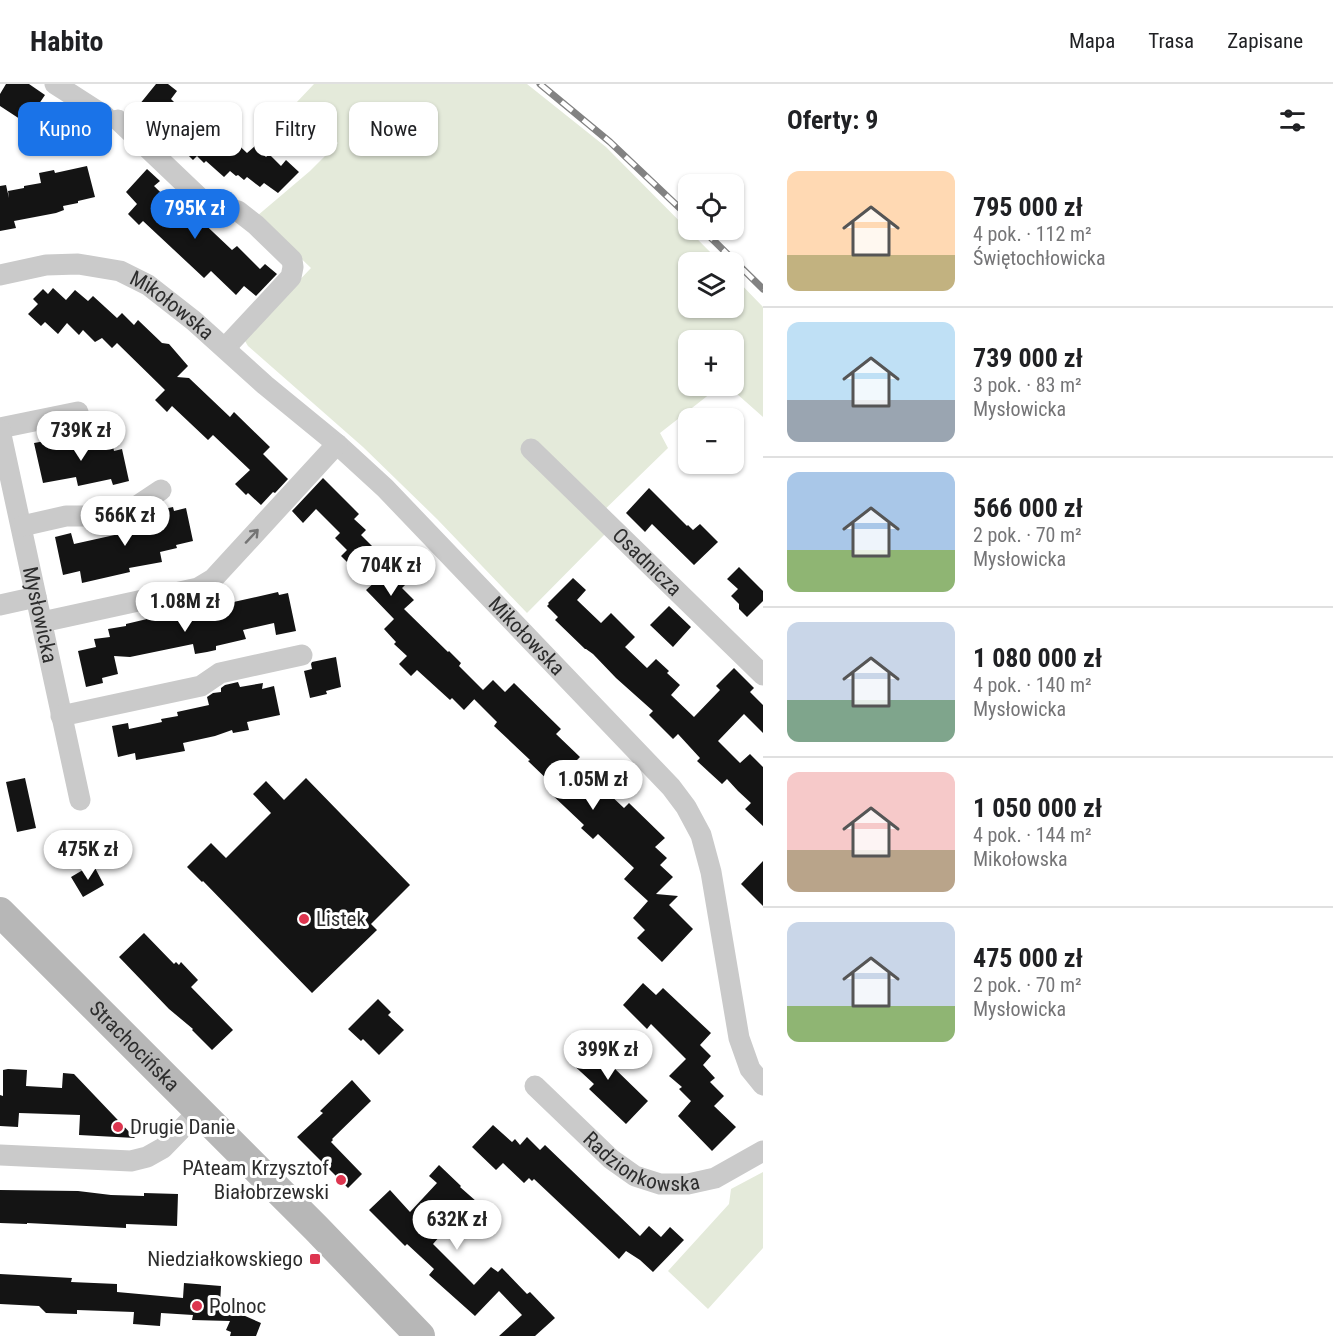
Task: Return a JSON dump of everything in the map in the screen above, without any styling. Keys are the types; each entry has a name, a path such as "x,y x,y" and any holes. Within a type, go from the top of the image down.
{"main road":[{"name":"Strachocińska","path":"0,912 420,1336"}],"street":[{"path":"56,84 111,118 202,200 238,211 292,260 291,277 225,348"},
{"name":"Mikołowska","path":"0,275 46,265 88,265 120,271 148,285 225,348 386,488 671,787 686,807 701,835 711,872 740,1038 750,1069 763,1085"},
{"path":"0,429 78,412"},
{"name":"Mysłowicka","path":"0,429 8,506 22,526 80,800"},
{"path":"42,622 198,588 213,579 337,444"},
{"name":"Osadnicza","path":"531,449 763,675"},
{"path":"22,526 66,516 99,516 134,508 161,490"},
{"path":"0,605 36,597"},
{"path":"62,716 201,686 220,674 302,654"},
{"name":"Radzionkowska","path":"535,1086 611,1159 635,1176 660,1184 688,1184 715,1178 763,1151"},
{"path":"0,1155 131,1161 147,1157 163,1148 199,1111"}],"green space":[{"path":"314,84 527,84 606,147 678,220 678,240 698,240 710,252 678,252 678,318 744,318 744,287 763,307 763,417 739,396 744,396 744,330 678,330 678,396 707,396 692,408 678,408 678,419 660,433 668,448 595,519 607,532 527,613 437,519 363,447 245,341 248,334 311,268 257,216 325,156 337,156 337,102 297,102"},
{"path":"763,1172 763,1248 708,1309 668,1271 729,1204 731,1189"}],"building":[{"path":"6,84 29,84 45,95 40,102 18,102 18,118 0,106 0,94"},
{"path":"156,84 168,84 177,91 171,99 174,102 141,102"},
{"path":"254,147 254,156 271,156 281,166 286,160 299,172 278,193 264,183 260,187 247,177 244,180 230,171 224,177 206,161 204,163 197,156 242,156 242,148 247,153"},
{"path":"87,166 95,197 63,206 64,210 56,213 14,221 16,228 0,231 0,186 6,185 9,198 8,191 41,183 39,173 54,170 55,173"},
{"path":"147,169 160,181 154,186 190,221 195,215 232,250 237,246 260,269 265,264 277,274 256,296 244,286 236,295 211,271 204,278 143,221 139,225 128,214 137,204 126,192"},
{"path":"53,288 66,300 75,290 88,301 93,296 117,318 122,313 134,325 138,320 162,343 169,344 188,366 177,377 189,378 230,417 234,412 270,447 263,454 288,479 261,505 248,493 246,495 235,484 250,470 213,435 208,440 172,406 167,412 155,400 165,390 117,343 112,348 102,338 95,342 83,330 79,335 67,323 58,334 45,322 41,326 28,314 38,304 33,299 43,289 48,294"},
{"path":"68,437 68,445 86,441 87,447 112,441 114,451 122,449 129,481 113,485 111,479 78,486 76,477 43,483 34,443"},
{"path":"323,478 359,514 354,519 366,530 361,535 384,558 387,554 412,578 402,588 414,600 404,609 461,663 459,666 483,690 464,710 417,670 411,676 399,664 407,656 394,644 396,642 384,629 394,619 366,590 375,581 368,574 364,579 341,556 347,550 335,538 340,533 316,509 303,523 292,511"},
{"path":"649,488 687,526 693,530 700,524 718,542 694,565 652,524 645,532 626,513"},
{"path":"173,507 174,511 186,508 193,541 160,552 162,562 129,568 130,572 82,583 80,571 63,575 55,537 71,533 74,544 137,530 137,526 154,523 153,518 161,516 159,510"},
{"path":"739,567 763,591 763,601 747,617 731,596 738,589 727,579"},
{"path":"573,578 586,590 577,600 601,623 611,613 635,637 625,647 647,668 656,659 669,671 667,673 680,685 671,695 694,717 720,690 716,686 734,668 754,688 750,692 763,705 763,733 744,714 718,741 740,763 750,754 763,767 763,826 745,809 751,803 727,779 722,784 697,761 700,758 678,734 673,739 649,715 653,711 555,620 558,617 547,606 548,603"},
{"path":"278,592 279,595 288,593 296,631 276,635 274,623 243,630 246,639 216,646 216,650 207,652 195,654 193,644 130,657 114,656 118,674 102,678 103,683 86,687 78,651 96,647 94,639 110,637 108,629 189,609 191,616 230,609 229,603"},
{"path":"669,606 691,627 673,647 650,625"},
{"path":"336,657 341,687 326,691 327,694 310,698 304,671 312,669 312,662"},
{"path":"493,680 505,692 514,683 561,729 556,734 580,757 575,762 624,808 629,803 665,838 655,847 667,858 660,865 673,877 656,894 678,896 669,905 693,929 662,962 637,938 645,930 633,918 648,901 624,879 634,868 598,834 593,839 581,828 584,825 547,790 552,784 494,726 497,722 474,699"},
{"path":"238,682 240,687 263,683 262,689 274,686 280,715 247,722 249,730 233,733 232,730 183,743 185,751 136,760 135,753 118,757 112,726 128,723 129,729 162,722 161,719 178,716 177,712 209,705 207,697 221,692 221,688 225,685"},
{"path":"25,778 36,828 17,832 6,782"},
{"path":"306,778 410,885 371,924 377,930 312,993 187,867 211,843 226,858 271,813 253,794 266,781 284,800"},
{"path":"763,861 763,906 741,884"},
{"path":"93,864 104,885 83,897 71,877"},
{"path":"144,933 174,964 176,962 179,965 181,962 198,980 191,987 233,1030 212,1050 119,957"},
{"path":"643,983 656,995 663,988 711,1033 700,1045 711,1056 703,1065 715,1078 710,1082 724,1096 714,1106 736,1127 712,1151 678,1116 691,1101 679,1089 682,1087 669,1076 686,1059 651,1024 647,1029 623,1005"},
{"path":"378,999 391,1012 388,1015 404,1030 379,1055 363,1039 361,1041 348,1029"},
{"path":"590,1038 615,1061 611,1065 648,1101 626,1124 589,1089 594,1084 568,1060"},
{"path":"3,1070 27,1070 26,1086 62,1088 63,1073 74,1074 135,1138 79,1135 80,1115 19,1113 18,1127 0,1126"},
{"path":"352,1080 371,1101 331,1142 362,1174 348,1188 297,1137 323,1113 320,1111"},
{"path":"493,1125 512,1142 515,1139 520,1145 527,1137 540,1150 545,1145 640,1236 649,1226 661,1237 670,1227 684,1240 653,1272 626,1251 619,1259 534,1179 532,1181 529,1178 524,1183 503,1163 496,1170 472,1147"},
{"path":"439,1165 485,1209 467,1228 456,1218 433,1244 474,1285 491,1267 498,1272 502,1268 527,1294 530,1292 555,1318 535,1336 499,1336 522,1315 499,1291 475,1316 429,1275 434,1269 407,1244 405,1246 369,1210 390,1190 410,1212 437,1183 429,1176"},
{"path":"0,1190 78,1191 144,1196 144,1193 178,1194 177,1226 126,1224 126,1228 0,1223"},
{"path":"0,1274 72,1278 71,1282 117,1284 117,1292 183,1298 184,1283 221,1286 220,1305 261,1323 256,1336 230,1336 231,1332 226,1330 230,1321 192,1320 193,1315 161,1313 160,1326 133,1324 134,1312 77,1310 77,1314 46,1313 39,1306 0,1304"}],"railway":[{"path":"540,84 610,142 678,207"},
{"path":"713,240 763,289"}],"place":[{"name":"Listek","path":"304,919"},
{"name":"Drugie Danie","path":"118,1127"},
{"name":"PAteam Krzysztof Białobrzewski","path":"341,1180"},
{"name":"Niedziałkowskiego","path":"315,1259"},
{"name":"Polnoc","path":"197,1306"}]}
